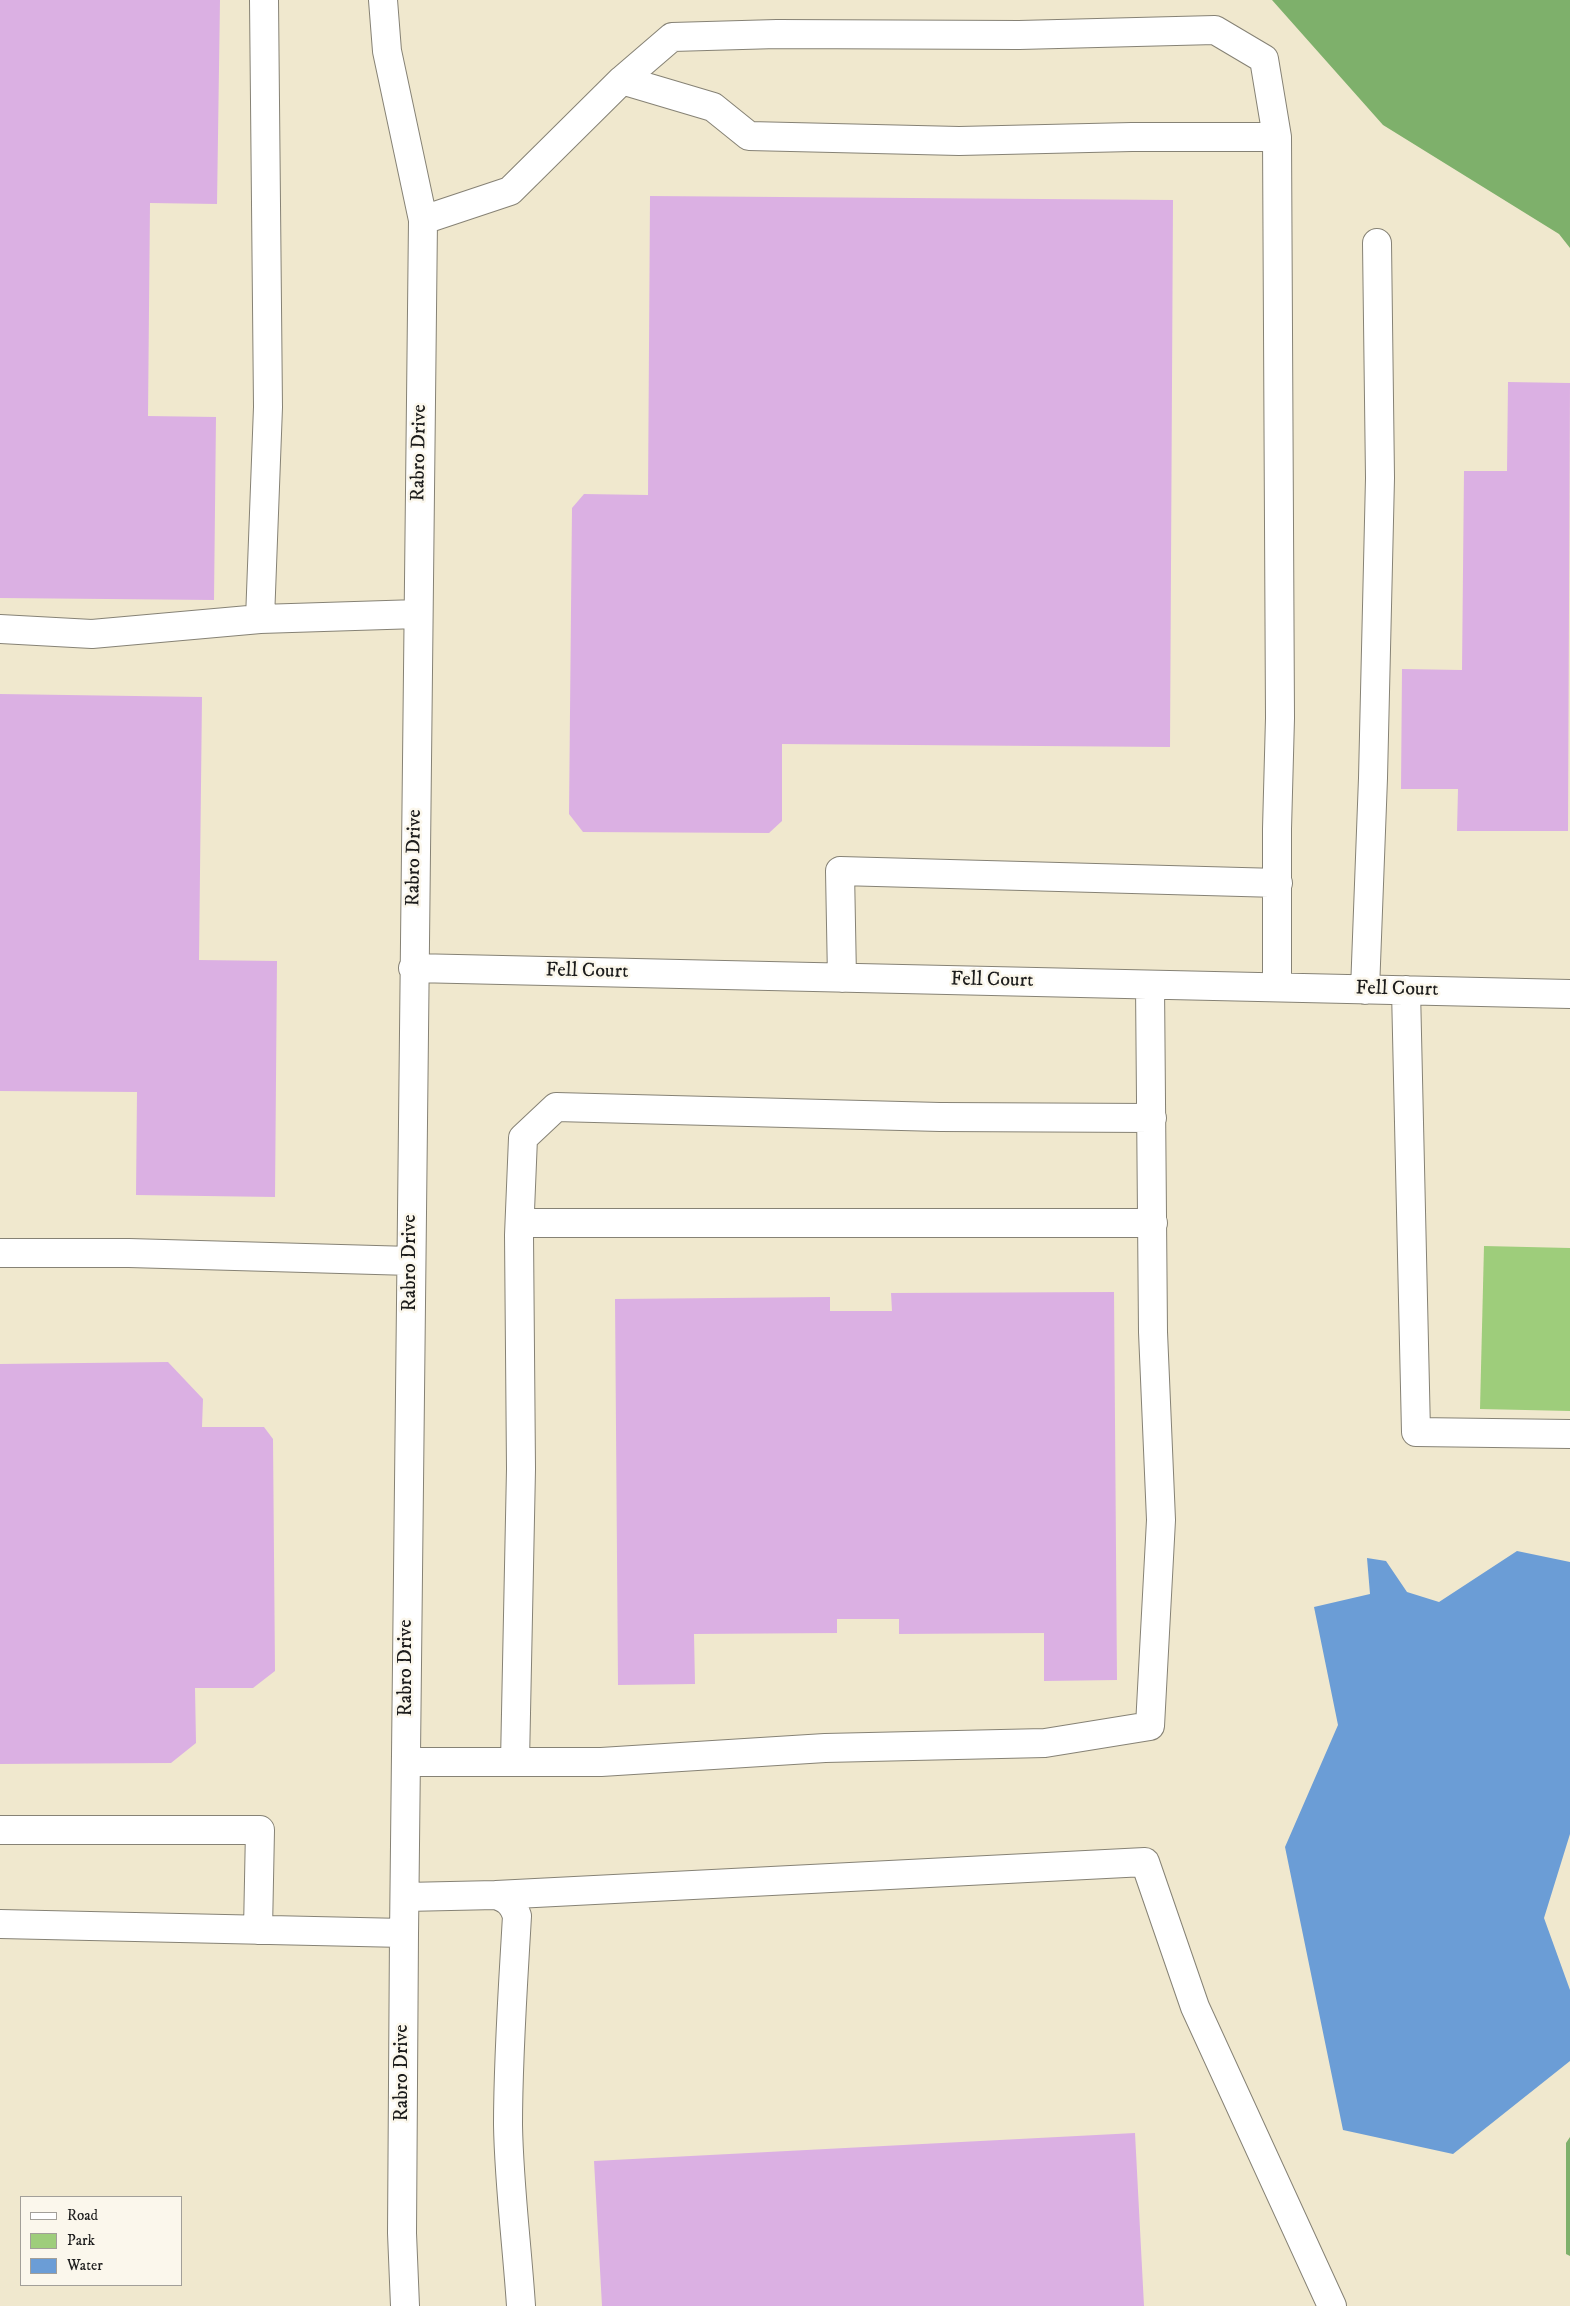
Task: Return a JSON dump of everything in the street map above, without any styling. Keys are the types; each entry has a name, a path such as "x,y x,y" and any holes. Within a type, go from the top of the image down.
{"street":[{"path":"260,619 268,407 264,0"},
{"name":"Rabro Drive","path":"383,0 387,51 423,220 413,968 404,1933 402,2233 405,2306"},
{"path":"423,220 510,191 622,80 672,37 777,34 1019,35 1215,30 1264,59 1277,137 1280,709 1277,829 1277,988"},
{"path":"622,80 713,106 749,136 959,141 1132,137 1277,137"},
{"path":"1365,990 1373,778 1380,478 1377,243"},
{"path":"0,629 92,634 260,619 418,614"},
{"path":"842,978 840,871 1278,883"},
{"name":"Fell Court","path":"413,968 1570,994"},
{"path":"406,1762 601,1762 825,1748 1045,1743 1150,1726 1160,1520 1153,1332 1150,985"},
{"path":"1406,990 1416,1432 1570,1434"},
{"path":"515,1762 520,1469 520,1223 523,1138 556,1106 940,1118 1152,1118"},
{"path":"520,1223 1153,1223"},
{"path":"0,1253 129,1253 410,1262"},
{"path":"0,1830 260,1830 258,1930"},
{"path":"405,1897 496,1895 1145,1862 1195,2007 1332,2306"},
{"path":"496,1895 506,1898 514,1907 517,1916 509,2050 508,2126 521,2306"},
{"path":"0,1924 404,1933"}],"green space":[{"path":"1272,0 1570,0 1570,248 1559,234 1383,125"},
{"path":"1484,1246 1570,1248 1570,1411 1480,1409"},
{"path":"1570,2137 1570,2256 1566,2254 1566,2143"}],"water":[{"path":"1517,1551 1570,1562 1570,1834 1544,1918 1570,1990 1570,2061 1453,2154 1343,2130 1285,1847 1338,1725 1314,1607 1370,1594 1367,1558 1386,1561 1407,1592 1439,1602"}],"building":[{"path":"0,0 220,0 217,204 150,203 148,416 216,417 214,600 0,598"},
{"path":"650,196 1173,200 1170,747 782,744 782,821 769,833 583,832 569,814 572,508 584,494 648,495"},
{"path":"1508,382 1570,383 1568,831 1457,831 1458,789 1401,789 1402,669 1462,670 1464,471 1507,471"},
{"path":"0,694 202,697 199,960 277,961 275,1197 136,1195 137,1092 0,1091"},
{"path":"1114,1292 1117,1680 1044,1681 1044,1633 899,1634 899,1619 837,1619 837,1633 694,1634 695,1684 618,1685 615,1299 830,1297 830,1311 892,1311 891,1293"},
{"path":"168,1362 203,1399 202,1427 264,1427 273,1439 275,1671 253,1688 195,1688 196,1743 171,1763 0,1764 0,1364"},
{"path":"1135,2133 1144,2306 602,2306 594,2161"}]}
